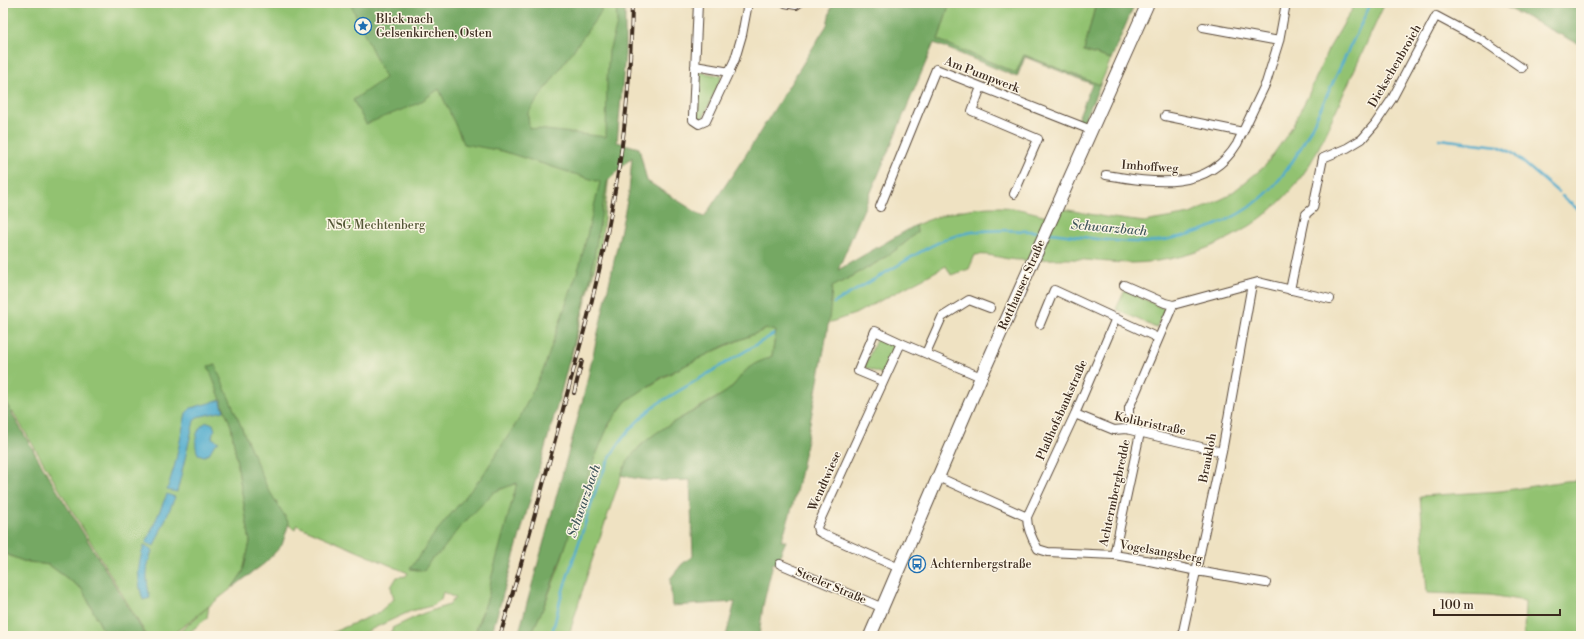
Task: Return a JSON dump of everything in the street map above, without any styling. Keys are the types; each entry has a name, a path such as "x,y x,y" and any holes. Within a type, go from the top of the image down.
{"main road":[{"name":"Rotthauser Straße","path":"899,568 981,377 1148,3"},
{"path":"870,636 899,568"}],"street":[{"path":"698,3 693,120 699,124 706,121 730,72 742,35 748,3"},
{"path":"785,3 796,5 798,3"},
{"name":"Imhoffweg","path":"1106,175 1160,181 1183,181 1205,174 1223,162 1232,152 1243,132 1266,83 1279,41 1286,3"},
{"name":"Diekschenbroich","path":"1290,290 1306,214 1313,208 1323,158 1347,148 1362,139 1374,124 1392,99 1436,16 1483,41 1522,68"},
{"path":"1203,27 1279,41"},
{"path":"695,66 730,72"},
{"name":"Am Pumpwerk","path":"880,207 936,70 1091,130"},
{"path":"981,87 972,111 1038,139 1014,194"},
{"path":"1165,116 1243,132"},
{"path":"1124,285 1173,305 1258,282 1330,299"},
{"name":"Braukloh","path":"1182,636 1222,452 1252,284"},
{"path":"1040,324 1054,290 1158,338"},
{"path":"926,354 942,317 970,300 990,308"},
{"name":"Achtermbergbredde","path":"1114,555 1140,433 1129,421 1129,408 1173,305"},
{"name":"Plaßhofsbankstraße","path":"1027,517 1075,414 1116,318"},
{"path":"882,382 858,371 875,331 981,377"},
{"name":"Wendtwiese","path":"899,568 821,533 818,531 817,527 901,343"},
{"name":"Kolibristraße","path":"1075,414 1114,430 1126,429 1222,452"},
{"path":"938,477 1027,517"},
{"name":"Vogelsangsberg","path":"1027,517 1027,524 1038,549 1048,552 1060,554 1114,555 1266,583"},
{"name":"Steeler Straße","path":"780,564 883,608"}],"green space":[{"name":"NSG Mechtenberg","path":"3,3 621,3 612,150 601,244 572,354 555,393 486,604 474,636 382,636 393,631 392,628 424,613 449,605 455,598 443,592 441,599 432,606 411,611 357,636 324,636 378,613 394,599 391,587 397,577 406,576 408,573 296,525 295,530 290,526 233,437 250,542 243,572 232,588 171,636 147,636 13,412 11,413 3,503"},
{"path":"350,3 601,3 601,12 528,113 529,128 606,137 609,51 617,24 616,3 625,3 625,54 617,142 639,148 647,181 704,217 745,156 827,25 832,3 950,3 938,40 1016,73 1024,55 1100,85 1082,126 1076,123 1092,84 1025,57 1017,77 934,43 838,270 916,225 917,232 908,241 887,256 832,287 825,345 800,472 792,507 781,541 786,541 776,564 773,563 763,606 759,636 726,636 735,602 672,606 670,579 682,564 693,556 690,480 647,480 621,475 629,460 640,447 653,436 667,426 727,391 750,367 772,356 776,331 767,329 726,345 664,376 626,401 609,424 596,455 579,500 567,542 542,611 531,636 518,636 583,399 629,192 632,157 607,182 590,280 561,392 491,636 474,636 489,594 491,579 517,483 494,492 459,528 440,553 432,558 424,571 410,569 435,533 481,478 519,419 544,368 580,264 600,182 502,151 464,144 439,89 419,103 366,124 353,100 385,78"},
{"path":"950,3 1096,3 1084,51 1111,59 1100,85 1024,55 1016,73 938,40"},
{"path":"1096,3 1135,3 1111,59 1084,51"},
{"path":"1356,3 1385,3 1311,163 1291,190 1273,208 1230,238 1207,248 1182,256 1157,261 1132,263 1079,259 1020,260 987,255 975,255 969,269 951,275 946,266 855,314 828,323 832,287 887,256 908,241 917,232 916,225 936,217 967,209 1000,207 1026,210 1051,217 1058,208 1105,217 1144,222 1190,214 1228,196 1265,166 1289,132 1308,96 1328,50"},
{"path":"1498,3 1581,3 1581,45"},
{"path":"700,72 722,76 703,118 699,119 697,118"},
{"path":"1125,290 1165,309 1156,328 1116,309"},
{"path":"767,329 776,331 772,356 750,367 728,391 667,426 641,445 624,468 589,569 569,635 571,636 531,636 556,576 583,487 597,449 615,416 625,402 633,395 691,362"},
{"path":"878,336 895,344 882,374 864,367"},
{"path":"215,365 267,487 289,523 282,545 265,563 232,588 243,572 250,542 231,426 208,366"},
{"path":"6,403 43,467 146,636 106,636 82,589 49,565 23,561 3,553 3,404"},
{"path":"1581,480 1581,636 1524,636 1525,601 1491,595 1427,593 1420,496 1501,491"},
{"path":"3,553 23,561 49,565 82,589 106,636 3,636"},
{"path":"209,606 207,618 185,636 175,636"}],"water":[{"path":"220,400 224,411 197,417 194,421 177,492 167,490 175,464 186,413 191,408"},
{"path":"208,422 213,424 215,430 212,438 219,442 214,445 209,454 204,456 198,454 196,440 198,431"},
{"path":"167,494 175,497 154,546 146,543"},
{"path":"144,546 153,550 147,568 150,598 143,600 140,586 139,566"}],"waterway":[{"name":"Schwarzbach","path":"1049,233 1112,241 1149,242 1165,240 1198,232 1214,226 1245,210 1271,189 1289,167 1316,118 1371,3"},
{"path":"1439,139 1498,146 1511,152 1558,192"},
{"path":"1562,196 1581,212"},
{"name":"Schwarzbach","path":"834,303 922,251 951,237 989,230 1042,232"},
{"name":"Schwarzbach","path":"551,636 565,584 594,494 616,447 640,418 657,404 774,334"}],"railway":[{"path":"500,636 518,576 586,324 608,231 624,131 629,80 632,3"},
{"path":"574,393 582,361"}],"place":[{"name":"Blick nach Gelsenkirchen, Osten","path":"363,26"},
{"name":"Achternbergstraße","path":"917,564"}]}
